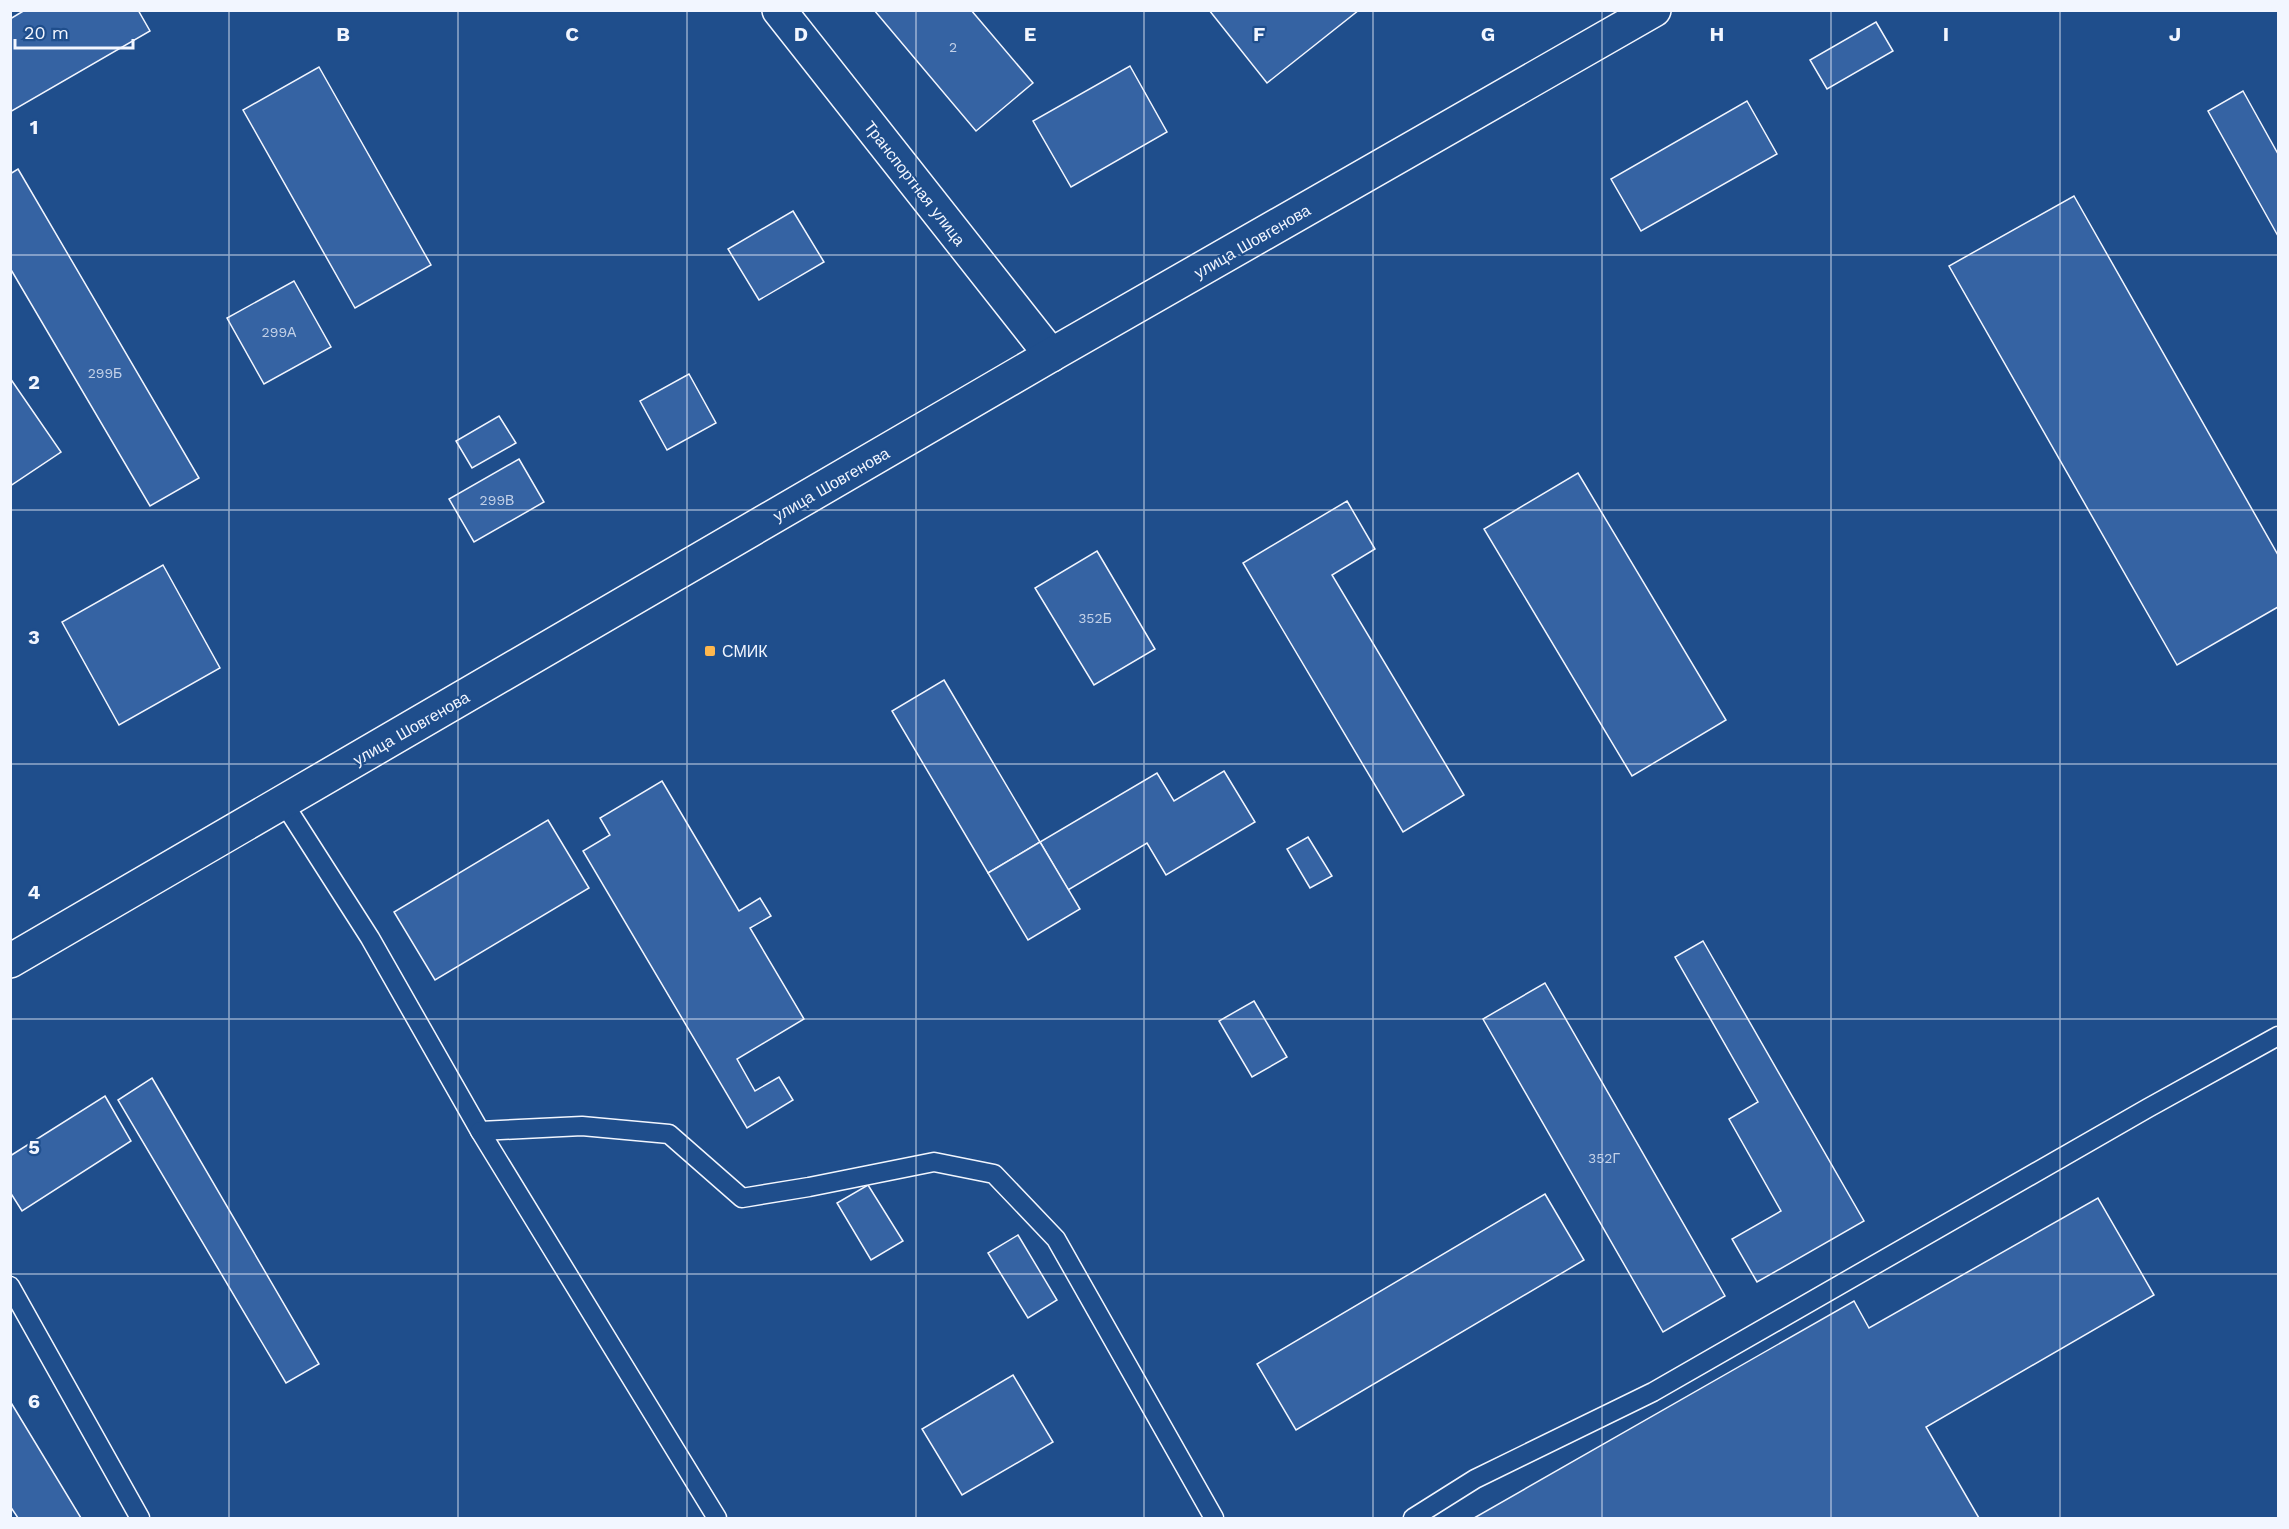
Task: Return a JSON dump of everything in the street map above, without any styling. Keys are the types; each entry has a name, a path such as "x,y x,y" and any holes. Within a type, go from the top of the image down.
{"street":[{"name":"Транспортная улица","path":"779,10 1051,355"},
{"name":"улица Шовгенова","path":"10,960 1051,355 1654,10"}],"lane":[{"path":"283,802 370,938 480,1131 717,1518"},
{"path":"1413,1518 1475,1479 1653,1392 2278,1036"},
{"path":"480,1131 582,1126 669,1134 742,1198 934,1162 994,1174 1056,1239 1214,1518"},
{"path":"10,1286 140,1518"}],"building":[{"path":"25,10 138,10 150,31 10,112 10,19"},
{"path":"874,10 971,10 1033,83 976,131"},
{"path":"1209,10 1359,10 1267,83"},
{"path":"1876,22 1893,51 1827,89 1810,60"},
{"path":"1130,66 1167,132 1071,187 1033,121"},
{"path":"319,67 431,265 355,308 243,110"},
{"path":"2243,91 2278,154 2278,236 2208,111"},
{"path":"1747,101 1777,154 1641,231 1611,179"},
{"path":"18,169 199,478 150,506 10,268 10,174"},
{"path":"2074,196 2278,555 2278,607 2177,665 1949,266"},
{"path":"793,211 824,262 759,300 728,249"},
{"path":"294,281 331,347 264,384 227,318"},
{"path":"689,374 716,423 667,450 640,401"},
{"path":"10,378 61,452 10,486"},
{"path":"499,416 516,443 472,468 456,441"},
{"path":"519,459 544,502 474,542 449,499"},
{"path":"1578,473 1726,720 1632,776 1484,529"},
{"path":"1347,501 1375,549 1332,575 1464,795 1403,832 1243,563"},
{"path":"1097,551 1155,649 1094,685 1035,588"},
{"path":"163,565 220,668 119,725 62,622"},
{"path":"944,680 1040,842 988,873 892,711"},
{"path":"1224,771 1255,822 1166,875 1147,843 1068,890 1040,842 1157,773 1174,801"},
{"path":"662,781 739,911 760,898 771,916 750,928 804,1019 737,1059 755,1091 779,1077 793,1100 747,1128 583,851 610,835 600,818"},
{"path":"548,820 589,888 435,980 394,912"},
{"path":"1308,837 1332,876 1310,888 1287,849"},
{"path":"1040,842 1080,909 1028,940 988,873"},
{"path":"1703,941 1864,1221 1757,1282 1732,1239 1781,1211 1729,1119 1758,1102 1675,957"},
{"path":"1545,983 1725,1296 1663,1332 1483,1019"},
{"path":"1254,1001 1287,1057 1252,1077 1219,1021"},
{"path":"152,1078 319,1364 286,1383 118,1100"},
{"path":"105,1096 131,1141 22,1211 10,1192 10,1156"},
{"path":"868,1185 903,1241 871,1260 837,1203"},
{"path":"1545,1194 1584,1260 1296,1430 1257,1364"},
{"path":"2098,1198 2154,1295 1926,1427 1979,1518 1474,1518 1854,1301 1869,1328"},
{"path":"1018,1235 1057,1300 1028,1318 988,1253"},
{"path":"1013,1375 1053,1442 962,1495 922,1429"},
{"path":"10,1401 81,1518 18,1518 10,1506"}],"place":[{"name":"СМИК","path":"710,651"}]}
